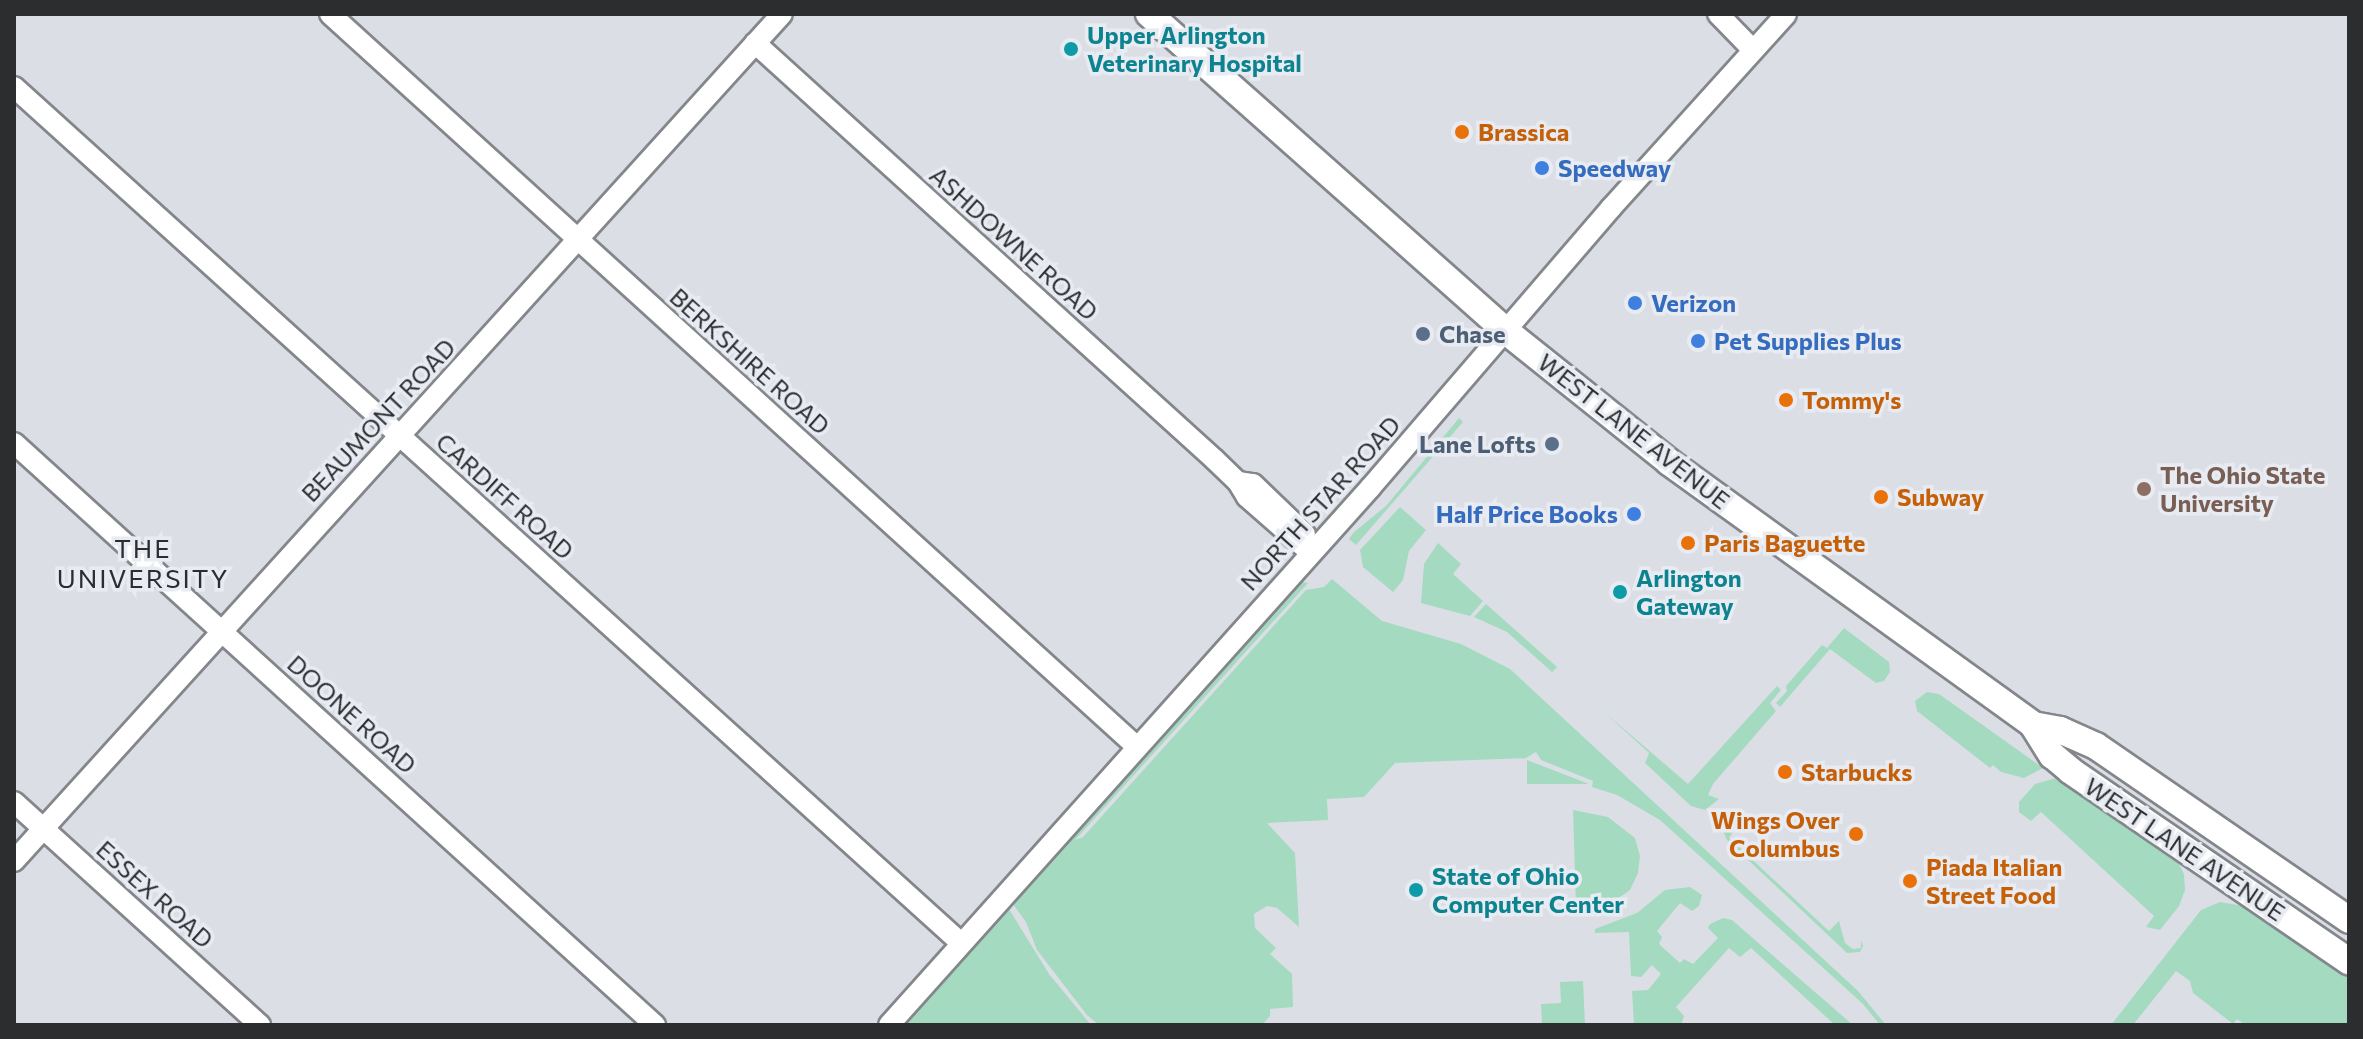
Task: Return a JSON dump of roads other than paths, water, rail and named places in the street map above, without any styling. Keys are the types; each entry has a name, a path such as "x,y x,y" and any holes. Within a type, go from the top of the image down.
{"main road":[{"name":"WEST LANE AVENUE","path":"1149,14 1507,332 1669,462 2033,725 2052,755 2071,771 2349,961"},
{"name":"WEST LANE AVENUE","path":"2033,725 2060,730 2096,746 2349,920"}],"street":[{"name":"BERKSHIRE ROAD","path":"330,14 1136,746"},
{"name":"BEAUMONT ROAD","path":"14,861 782,14"},
{"path":"1718,14 1753,50"},
{"name":"NORTH STAR ROAD","path":"889,1025 1786,14"},
{"name":"ASHDOWNE ROAD","path":"755,43 1238,482 1253,484 1314,549"},
{"name":"CARDIFF ROAD","path":"14,87 961,943"},
{"name":"DOONE ROAD","path":"14,443 655,1025"},
{"name":"ESSEX ROAD","path":"14,802 260,1025"}],"place":[{"name":"Upper Arlington Veterinary Hospital","path":"1071,49"},
{"name":"Brassica","path":"1462,132"},
{"name":"Speedway","path":"1542,168"},
{"name":"Verizon","path":"1635,303"},
{"name":"Chase","path":"1423,334"},
{"name":"Pet Supplies Plus","path":"1698,341"},
{"name":"Tommy's","path":"1786,400"},
{"name":"Lane Lofts","path":"1552,444"},
{"name":"The Ohio State University","path":"2144,489"},
{"name":"Subway","path":"1881,497"},
{"name":"Half Price Books","path":"1634,514"},
{"name":"Paris Baguette","path":"1688,543"},
{"name":"Arlington Gateway","path":"1620,592"},
{"name":"Starbucks","path":"1785,772"},
{"name":"Wings Over Columbus","path":"1856,834"},
{"name":"Piada Italian Street Food","path":"1910,881"},
{"name":"State of Ohio Computer Center","path":"1416,890"}],"district":[{"name":"THE UNIVERSITY","path":"143,563"}]}
